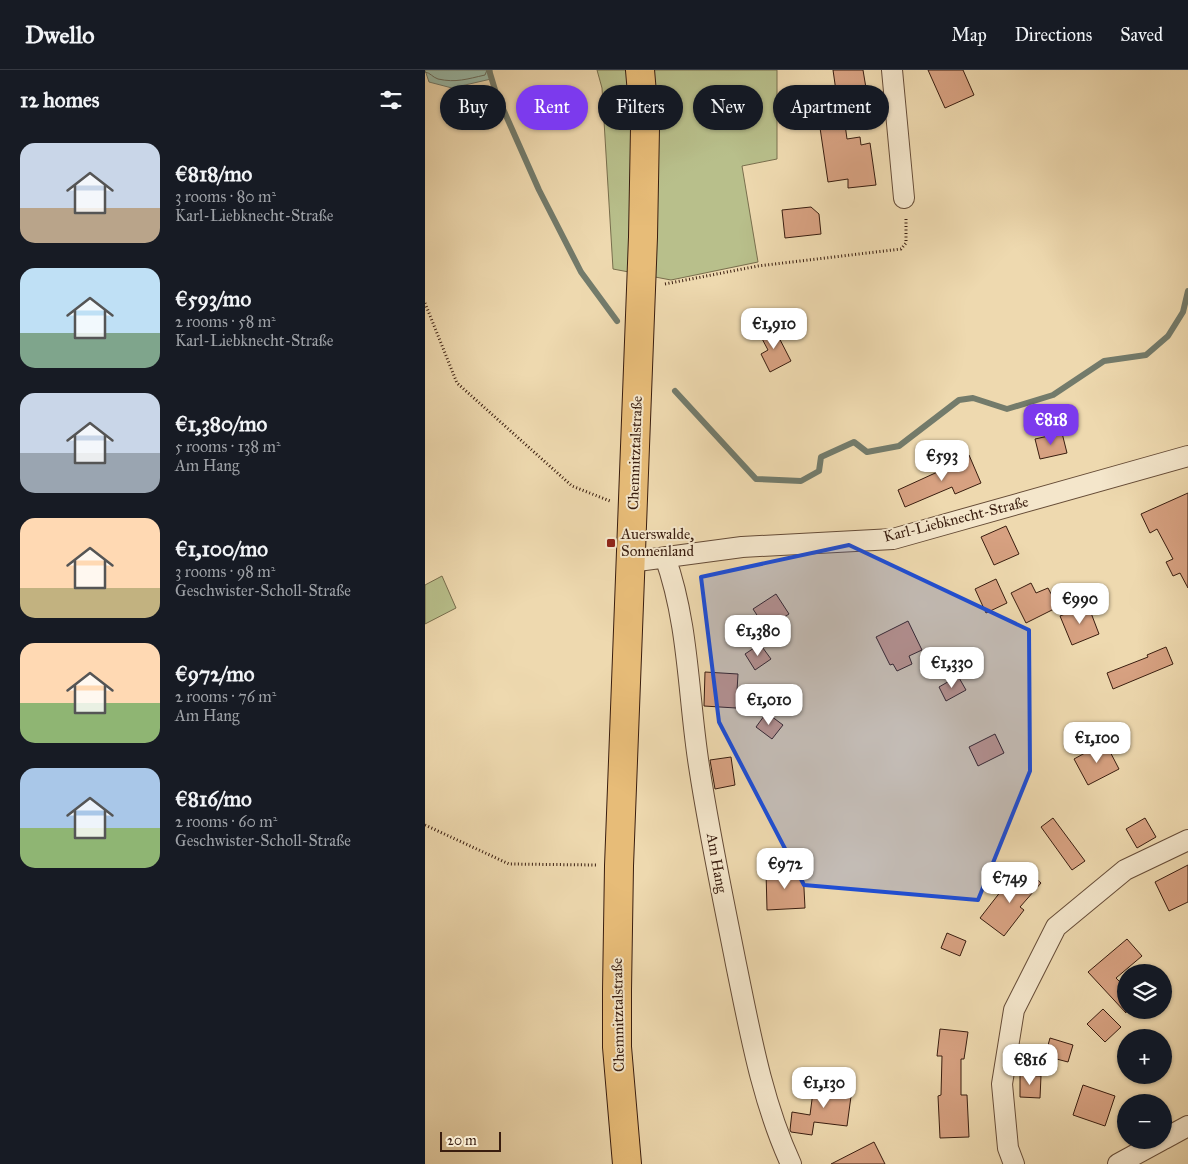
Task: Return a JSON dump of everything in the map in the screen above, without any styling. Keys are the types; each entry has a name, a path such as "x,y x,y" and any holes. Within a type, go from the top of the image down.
{"main road":[{"name":"Chemnitztalstraße","path":"627,1164 617,1047 619,866 642,255 645,138 641,70"}],"street":[{"path":"892,70 905,206"},
{"name":"Karl-Liebknecht-Straße","path":"630,562 742,547 893,539 1188,456"},
{"name":"Am Hang","path":"665,557 675,585 683,626 699,766 758,1072 791,1164"},
{"path":"1013,1164 1008,1148 1002,1084 1014,1010 1056,927 1125,870 1188,840"},
{"path":"1172,1135 1188,1126"},
{"path":"1117,1164 1146,1149"}],"path":[{"path":"665,284 758,266 901,249 905,243 905,206"},
{"path":"425,303 457,382 572,486 632,509"},
{"path":"425,825 509,864 619,866"}],"highlighted area":[{"path":"849,545 1029,630 1030,771 978,900 804,885 719,722 701,577"}],"green space":[{"path":"597,70 777,70 777,85 773,85 773,130 777,130 777,159 742,166 758,262 671,280 613,269 605,130 683,130 683,85 601,85"},
{"path":"442,576 456,608 425,624 425,585"}],"water":[{"path":"425,70 492,70 491,79 465,85 440,85 429,82"}],"building":[{"path":"833,70 863,70 866,85 835,85"},
{"path":"928,70 963,70 974,95 945,108"},
{"path":"820,130 846,130 847,139 860,137 861,145 870,143 876,185 848,188 848,179 828,182"},
{"path":"811,207 819,214 821,234 785,238 782,210"},
{"path":"773,326 791,361 770,372 761,354 768,350 759,333"},
{"path":"1062,433 1067,453 1040,459 1035,439"},
{"path":"969,455 981,483 955,494 952,487 905,507 898,490 944,469 943,466"},
{"path":"1188,493 1188,588 1180,573 1173,576 1166,562 1173,559 1157,529 1150,533 1141,514"},
{"path":"1006,526 1019,554 994,565 981,537"},
{"path":"996,579 1007,603 986,613 975,589"},
{"path":"1031,583 1036,593 1048,588 1058,607 1026,623 1011,593"},
{"path":"776,594 789,614 766,629 753,609"},
{"path":"1088,605 1099,634 1072,645 1060,616"},
{"path":"908,621 922,650 909,656 912,664 897,671 893,664 890,665 876,637"},
{"path":"760,644 771,659 755,670 745,654"},
{"path":"1166,647 1173,664 1113,689 1107,673 1148,657 1147,655"},
{"path":"705,672 738,674 736,708 704,706"},
{"path":"958,676 966,690 946,701 939,687"},
{"path":"764,716 771,716 783,725 772,739 756,727"},
{"path":"995,734 1004,753 978,766 969,747"},
{"path":"1105,742 1119,769 1088,785 1074,759"},
{"path":"731,757 735,785 715,789 710,760"},
{"path":"1053,818 1085,861 1072,870 1041,827"},
{"path":"1145,818 1156,837 1137,848 1126,829"},
{"path":"1188,865 1188,902 1169,911 1155,882"},
{"path":"803,869 805,908 767,910 766,871"},
{"path":"1029,872 1041,883 1020,907 1024,910 1004,936 980,918 1008,882 1016,888"},
{"path":"947,933 966,941 960,956 941,948"},
{"path":"1127,939 1142,956 1133,964 1117,964 1117,1003 1088,972"},
{"path":"1103,1009 1121,1027 1105,1042 1087,1024"},
{"path":"940,1029 968,1032 964,1059 961,1059 961,1095 967,1095 969,1137 940,1138 938,1096 941,1095 942,1056 937,1056"},
{"path":"1050,1038 1073,1045 1068,1062 1045,1056"},
{"path":"1020,1075 1041,1076 1040,1098 1020,1097"},
{"path":"814,1084 852,1089 847,1126 814,1122 812,1135 791,1132 792,1112 810,1115"},
{"path":"1083,1085 1115,1096 1105,1126 1073,1115"},
{"path":"874,1142 885,1164 831,1164"}],"waterway":[{"path":"489,70 496,93 539,190 581,272 617,321"},
{"path":"675,391 756,479 801,481 819,471 821,457 854,442 867,452 899,446 959,400 973,398 1007,409 1053,395 1104,361 1146,355 1168,336 1183,312 1188,291"}],"place":[{"name":"Auerswalde, Sonnenland","path":"611,543"}]}
